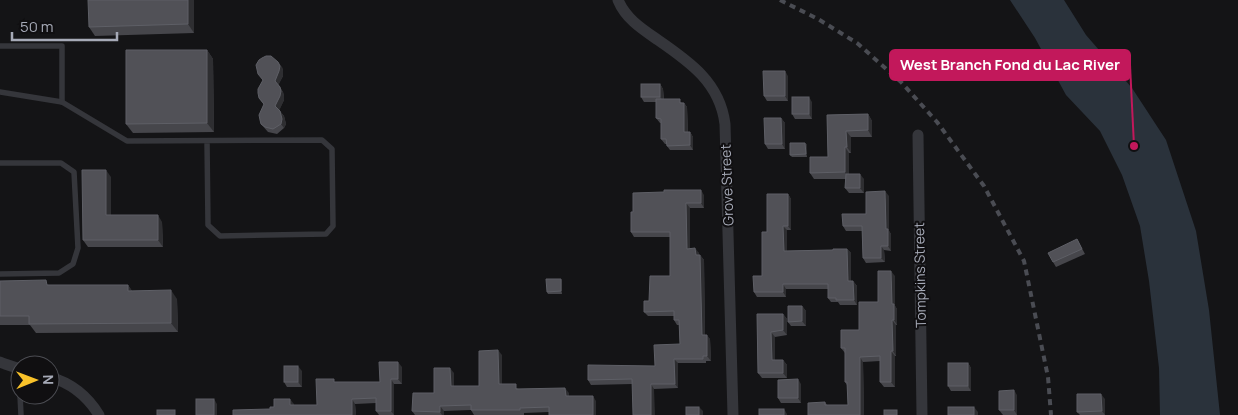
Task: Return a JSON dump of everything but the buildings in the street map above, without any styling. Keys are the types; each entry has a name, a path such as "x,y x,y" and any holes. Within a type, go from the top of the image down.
{"street":[{"name":"Grove Street","path":"618,0 632,21 693,65 713,88 723,111 725,124 733,415"},
{"name":"Tompkins Street","path":"918,135 922,415"},
{"path":"60,381 79,392 99,415"}],"lane":[{"path":"0,46 62,46 62,102"},
{"path":"0,92 62,102 127,141 322,140 332,149 333,226 326,234 220,236 208,225 207,141"},
{"path":"0,164 61,163 74,172 78,248 73,264 59,273 0,274"}],"shaded area":[{"path":"1010,0 1064,0 1086,35 1132,88 1166,140 1196,231 1209,310 1220,415 1160,415 1159,368 1149,281 1140,226 1122,175 1100,131 1066,95 1035,38"}],"railway":[{"path":"780,0 818,19 857,43 901,82 937,122 984,186 1024,261 1048,377 1051,415"}],"place":[{"name":"West Branch Fond du Lac River","path":"1134,146"}]}
